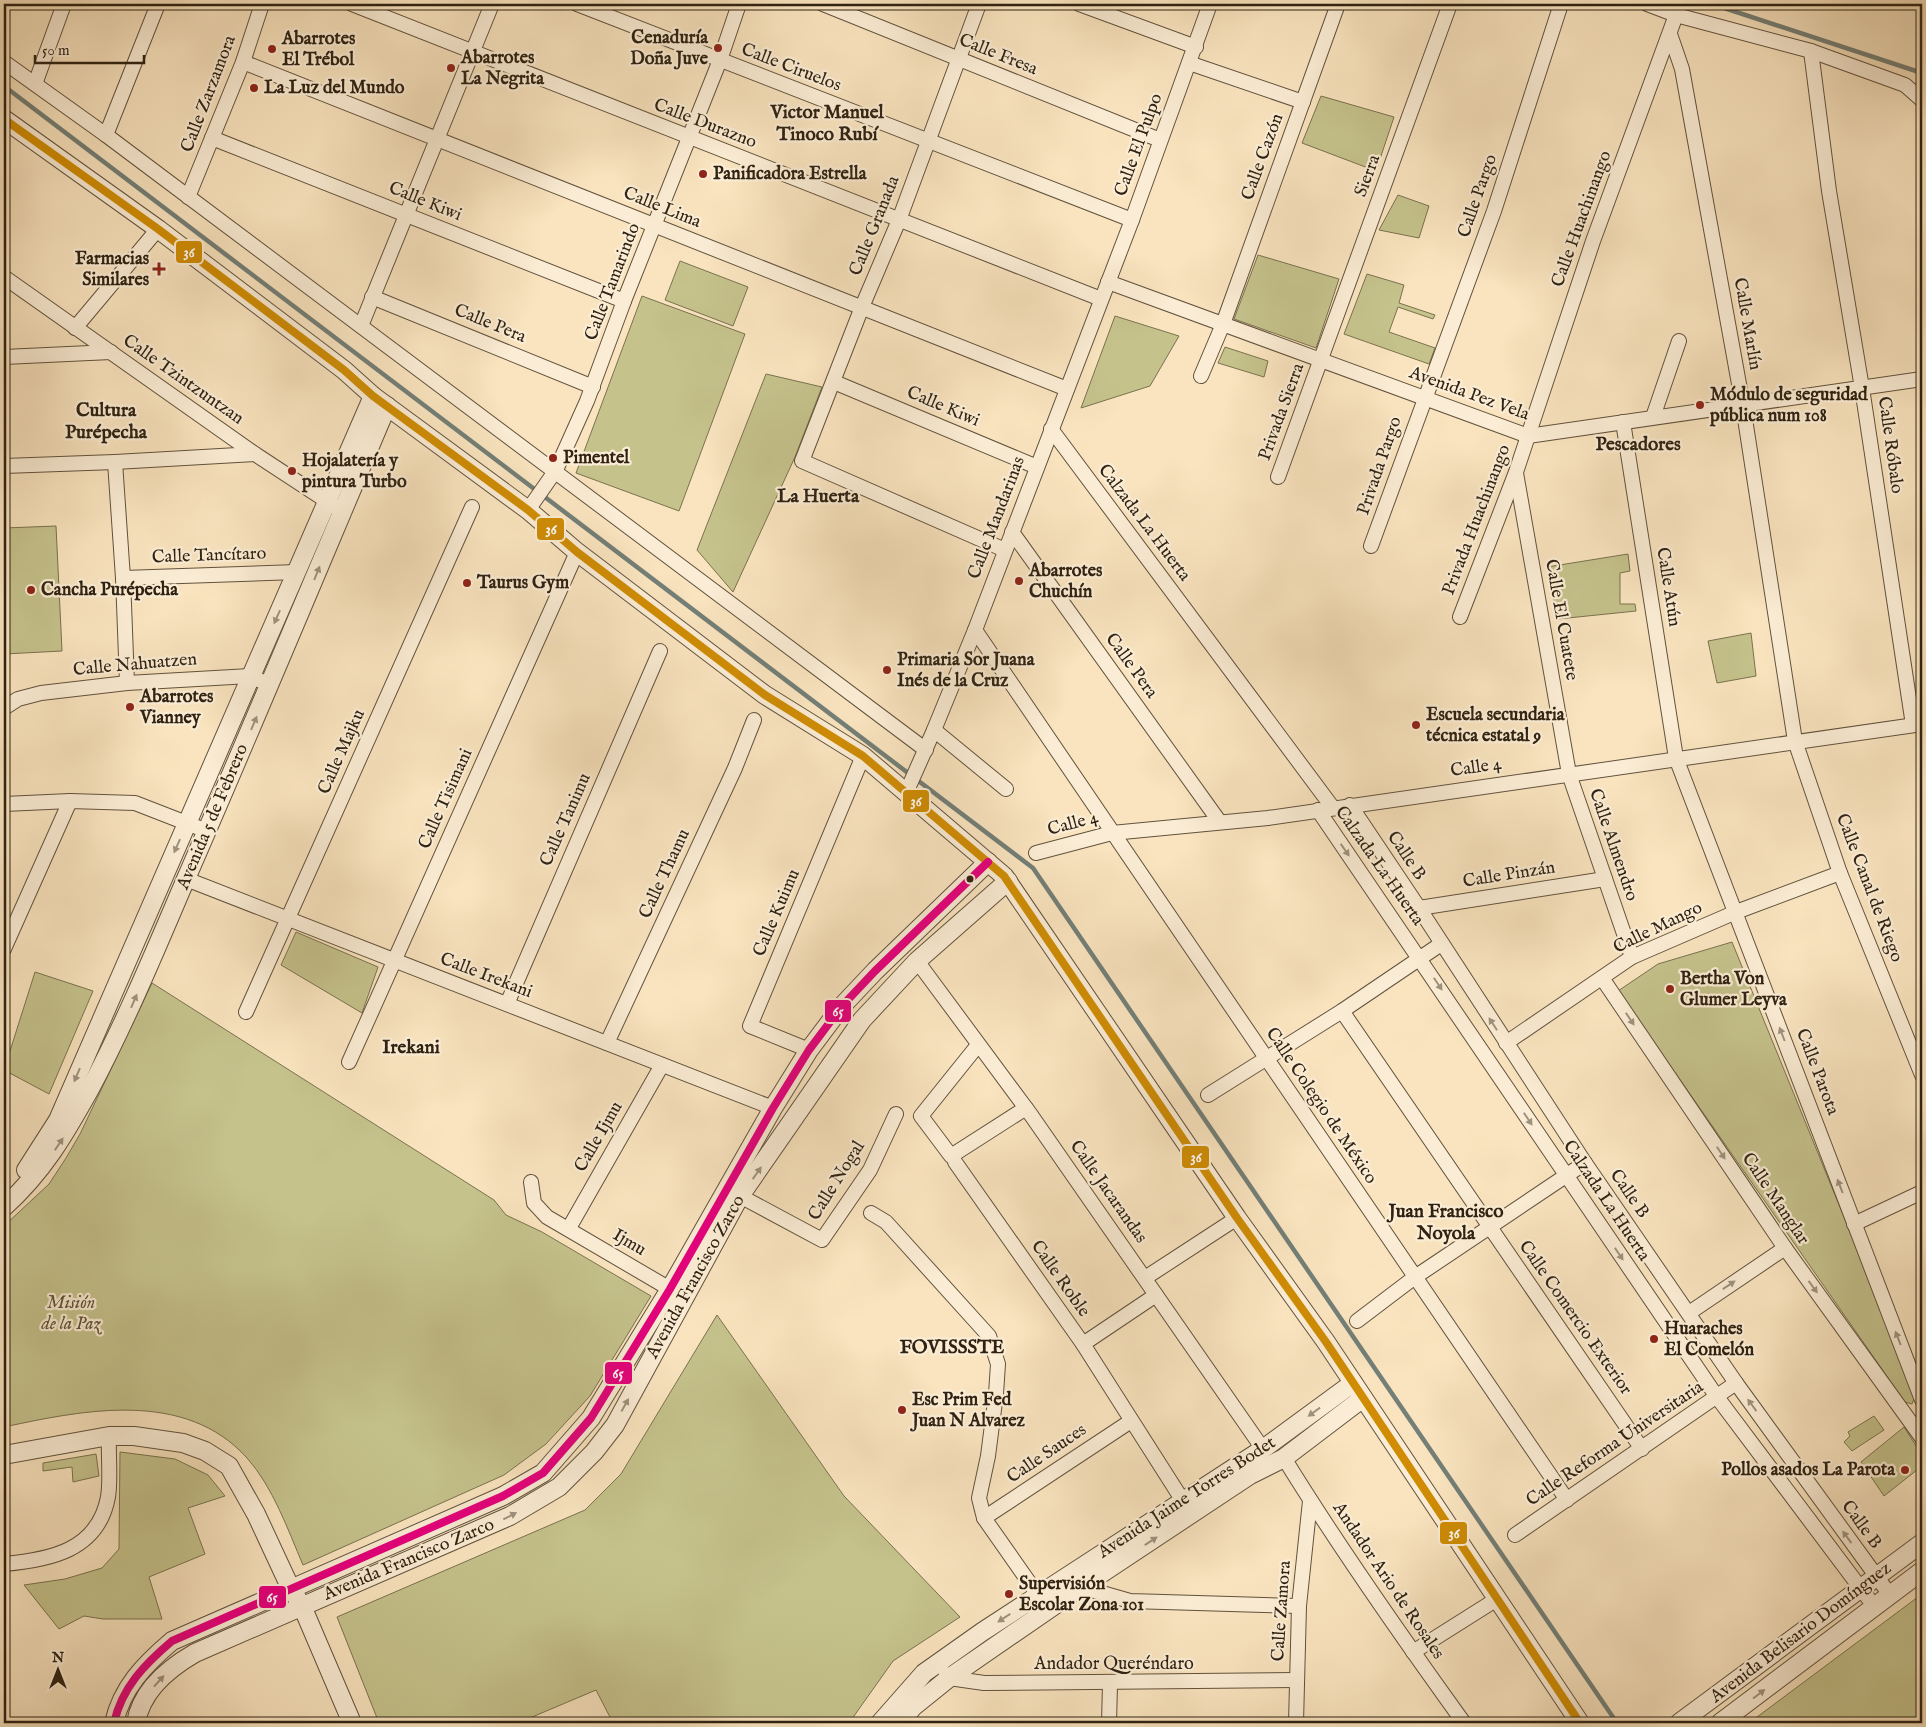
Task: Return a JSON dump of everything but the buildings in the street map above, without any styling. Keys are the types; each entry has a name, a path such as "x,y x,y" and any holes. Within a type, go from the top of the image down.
{"street":[{"path":"35,84 64,4"},
{"path":"106,134 158,4"},
{"name":"Calle Zarzamora","path":"188,197 243,62 262,4"},
{"name":"Calle Durazno","path":"352,4 1101,299"},
{"path":"360,326 492,4"},
{"name":"Calle Ciruelos","path":"577,4 1132,220"},
{"name":"Calle Tamarindo","path":"532,505 553,475 593,386 687,137 720,60 739,4"},
{"name":"Calle Fresa","path":"823,4 1160,140"},
{"name":"Calle Granada","path":"979,4 899,220 862,307 802,461 1005,550"},
{"path":"1079,4 1196,47"},
{"name":"Calle El Pulpo","path":"1101,299 1196,47 1210,4"},
{"name":"Calle Cazón","path":"1201,376 1223,324 1338,4"},
{"name":"Sierra","path":"1321,360 1450,4"},
{"name":"Calle Pargo","path":"1424,398 1494,211 1561,4"},
{"path":"1647,4 1676,15 1811,51 1905,85 1922,100"},
{"name":"Calle Huachinango","path":"1528,436 1592,241 1676,15"},
{"name":"Calle Marlín","path":"1670,34 1682,69 1742,406 1795,741"},
{"name":"Calle Róbalo","path":"1811,51 1829,191 1918,725"},
{"path":"4,62 106,134 924,755"},
{"name":"Calle Lima","path":"243,62 1067,389"},
{"path":"1190,63 1303,102"},
{"path":"4,119 158,229 336,364 380,401 532,505 577,552 764,695 863,756 908,787 1008,881 1353,1383 1580,1723"},
{"name":"Calle Kiwi","path":"212,138 624,301"},
{"path":"76,328 158,229"},
{"name":"Calle Tzintzuntzan","path":"4,277 255,454 335,507"},
{"name":"Avenida Pez Vela","path":"1108,282 1528,436 1922,379"},
{"name":"Calle Pera","path":"372,296 593,386"},
{"name":"Calle Mandarinas","path":"908,787 924,755 975,630 1101,299"},
{"path":"1653,417 1679,341"},
{"path":"4,357 111,352"},
{"name":"Privada Sierra","path":"1278,476 1321,360"},
{"name":"Calle Kiwi","path":"834,382 1037,467"},
{"name":"Privada Pargo","path":"1371,546 1424,398"},
{"name":"Avenida 5 de Febrero","path":"4,1207 33,1180 56,1148 73,1123 114,1047 270,685 335,507 380,401"},
{"name":"Calle Atún","path":"1623,422 1676,758"},
{"name":"Calzada La Huerta","path":"1051,429 1332,808"},
{"name":"Privada Huachinango","path":"1460,617 1528,436"},
{"path":"4,466 255,454"},
{"path":"115,462 123,578 127,683"},
{"name":"Calle El Cuatete","path":"1516,472 1569,774"},
{"name":"Avenida 5 de Febrero","path":"4,1191 17,1180 30,1164 58,1120 250,676 297,572 335,507"},
{"name":"Calle Majku","path":"246,1012 472,507"},
{"name":"Calle Pera","path":"1012,532 1219,821"},
{"name":"Calle Tisimani","path":"349,1062 577,552"},
{"name":"Calle Tancítaro","path":"123,578 297,572"},
{"name":"Calle Colegio de México","path":"975,630 1567,1500"},
{"name":"Calle Tanimu","path":"507,1004 660,652"},
{"name":"Calle Nahuatzen","path":"4,708 18,698 41,692 127,683 250,676 270,685"},
{"name":"Calle Thamu","path":"607,1043 735,768 754,720"},
{"name":"Calle 4","path":"1036,853 1112,833 1219,821 1268,818 1676,758 1918,725"},
{"path":"934,730 1006,789"},
{"name":"Calle Canal de Riego","path":"1795,741 1840,873 1922,1076"},
{"name":"Calle Kuimu","path":"809,1050 750,1026 863,756"},
{"name":"Calle Parota","path":"1676,758 1922,1400"},
{"name":"Calle Almendro","path":"1569,774 1632,957"},
{"path":"4,950 10,920 70,801"},
{"path":"4,804 70,801 135,803 207,831"},
{"name":"Calle B","path":"1350,805 1585,1163 1736,1383 1890,1595"},
{"name":"Calzada La Huerta","path":"1318,810 1421,959 1717,1398 1874,1606"},
{"name":"Avenida Francisco Zarco","path":"114,1723 126,1690 144,1664 172,1641 290,1587 503,1496 543,1473 591,1418 670,1289 773,1108 809,1050 842,1006 874,971 988,862"},
{"name":"Calle Mango","path":"1506,1043 1632,957 1736,912 1840,873"},
{"name":"Calle Irekani","path":"186,879 773,1108"},
{"name":"Calle Pinzán","path":"1419,908 1605,879"},
{"name":"Avenida Francisco Zarco","path":"136,1723 151,1689 170,1668 195,1653 510,1516 559,1487 594,1452 614,1424 740,1196 862,1020 917,961 1008,881"},
{"path":"1208,1095 1342,1011 1441,944"},
{"name":"Calle Jacarandas","path":"917,961 1026,1108 1263,1448"},
{"name":"Calle Manglar","path":"1602,978 1785,1248 1922,1438"},
{"path":"842,1006 862,1020"},
{"name":"Calle Comercio Exterior","path":"1342,1011 1642,1448"},
{"path":"92,1040 114,1047"},
{"name":"Calle Roble","path":"978,1045 921,1116 1083,1344 1131,1421 1195,1499"},
{"name":"Calle Ijmu","path":"569,1228 662,1064"},
{"path":"953,1159 1026,1108"},
{"name":"Calle Nogal","path":"740,1196 822,1240 870,1170 896,1114"},
{"path":"1357,1321 1415,1277 1585,1163"},
{"name":"Ijmu","path":"531,1182 534,1202 547,1217 569,1228 670,1289"},
{"path":"1854,1224 1922,1192"},
{"path":"871,1213 892,1228 989,1336 998,1364 988,1456 979,1498 984,1518 1038,1596"},
{"path":"1145,1278 1238,1218"},
{"path":"1689,1313 1785,1248"},
{"path":"1083,1344 1156,1295"},
{"name":"Avenida Jaime Torres Bodet","path":"1245,1470 1263,1448 1353,1383"},
{"name":"Calle Reforma Universitaria","path":"1515,1535 1717,1398 1736,1383"},
{"name":"Avenida Jaime Torres Bodet","path":"880,1723 924,1673 1038,1596 1126,1547 1195,1499 1245,1470 1284,1458 1363,1398"},
{"path":"1908,1417 1922,1407"},
{"name":"Calle Sauces","path":"984,1518 1131,1421"},
{"path":"4,1455 109,1436 159,1438 183,1443 205,1451 229,1466 256,1514 290,1587 302,1606 352,1723"},
{"path":"4,1564 48,1559 72,1548 90,1536 100,1518 108,1497 109,1436"},
{"name":"Andador Ario de Rosales","path":"1284,1458 1310,1501 1464,1723"},
{"name":"Avenida Jaime Torres Bodet","path":"900,1723 913,1707 949,1678 1081,1587 1126,1547 1195,1499"},
{"name":"Calle Zamora","path":"1296,1723 1299,1606 1310,1501"},
{"name":"Avenida Belisario Domínguez","path":"1679,1723 1922,1542"},
{"name":"Avenida Belisario Domínguez","path":"1720,1723 1922,1571"},
{"path":"1081,1587 1130,1601 1299,1606"},
{"path":"1413,1652 1497,1599"},
{"path":"938,1664 949,1678"},
{"name":"Andador Queréndaro","path":"949,1678 984,1683 1110,1684 1297,1680"},
{"path":"1110,1684 1110,1723"}],"green space":[{"path":"1321,96 1394,117 1376,171 1302,143"},
{"path":"1398,195 1429,206 1419,238 1379,230"},
{"path":"1258,255 1339,279 1316,348 1234,319"},
{"path":"680,261 748,287 733,326 665,300"},
{"path":"1367,274 1404,285 1399,303 1435,315 1433,319 1398,307 1389,332 1435,348 1429,364 1344,334"},
{"path":"642,296 745,334 679,511 576,473"},
{"path":"1115,316 1179,336 1150,386 1081,408"},
{"path":"1225,347 1268,361 1264,377 1218,363"},
{"path":"766,374 822,387 795,457 733,592 697,550"},
{"name":"Cancha Purépecha","path":"56,526 62,651 4,654 4,528"},
{"path":"1628,554 1630,571 1620,573 1620,604 1635,604 1636,611 1558,619 1547,567"},
{"path":"1751,633 1756,676 1717,683 1708,641"},
{"path":"296,932 378,967 362,1013 281,965"},
{"path":"1732,942 1916,1394 1912,1404 1905,1402 1618,991 1658,964"},
{"path":"35,972 93,991 49,1094 4,1070"},
{"name":"Misión de la Paz","path":"152,983 494,1200 506,1215 542,1232 651,1296 590,1396 546,1444 504,1475 303,1565 279,1509 256,1469 247,1458 222,1436 194,1422 164,1413 132,1410 67,1415 4,1427 4,1226 49,1184 66,1158 80,1134"},
{"path":"717,1315 844,1496 960,1617 893,1661 849,1723 613,1723 596,1690 518,1723 379,1723 337,1617 585,1510 621,1474"},
{"path":"1874,1416 1884,1430 1852,1451 1844,1442 1850,1436 1848,1432"},
{"path":"1904,1427 1922,1455 1922,1466 1884,1496 1861,1462"},
{"path":"120,1452 175,1459 208,1475 225,1496 188,1508 205,1554 149,1577 162,1619 103,1619 84,1616 59,1629 24,1585 65,1579 102,1568 119,1549"},
{"path":"96,1454 99,1476 73,1482 72,1467 43,1471 43,1463"},
{"path":"1922,1594 1922,1723 1749,1723"}],"waterway":[{"path":"1712,4 1922,73"},
{"path":"4,86 1033,868 1617,1723"}],"transit line":[{"name":"36","path":"4,119 158,229 344,370 373,396 528,510 577,552 765,695 863,756 1004,876 1237,1218 1326,1342 1580,1723"},
{"name":"65","path":"114,1723 123,1698 136,1677 172,1641 503,1496 543,1473 591,1418 670,1289 773,1108 809,1050 842,1006 875,971 988,862"}],"place":[{"name":"Cenaduría Doña Juve","path":"718,48"},
{"name":"Abarrotes El Trébol","path":"272,49"},
{"name":"Abarrotes La Negrita","path":"451,68"},
{"name":"La Luz del Mundo","path":"254,88"},
{"name":"Panificadora Estrella","path":"703,174"},
{"name":"Farmacias Similares","path":"159,269"},
{"name":"Módulo de seguridad pública num 108","path":"1700,405"},
{"name":"Pimentel","path":"553,458"},
{"name":"Hojalatería y pintura Turbo","path":"292,471"},
{"name":"Abarrotes Chuchín","path":"1019,581"},
{"name":"Taurus Gym","path":"467,583"},
{"name":"Cancha Purépecha","path":"31,590"},
{"name":"Primaria Sor Juana Inés de la Cruz","path":"887,670"},
{"name":"Abarrotes Vianney","path":"130,707"},
{"name":"Escuela secundaria técnica estatal 9","path":"1416,725"},
{"name":"Bertha Von Glumer Leyva","path":"1670,989"},
{"name":"Huaraches El Comelón","path":"1654,1339"},
{"name":"Esc Prim Fed Juan N Alvarez","path":"902,1410"},
{"name":"Pollos asados La Parota","path":"1905,1470"},
{"name":"Supervisión Escolar Zona 101","path":"1009,1594"}],"district":[{"name":"Victor Manuel Tinoco Rubí","path":"827,124"},
{"name":"Cultura Purépecha","path":"106,422"},
{"name":"Pescadores","path":"1638,445"},
{"name":"La Huerta","path":"818,497"},
{"name":"Irekani","path":"411,1048"},
{"name":"Juan Francisco Noyola","path":"1446,1223"},
{"name":"FOVISSSTE","path":"952,1348"}]}
